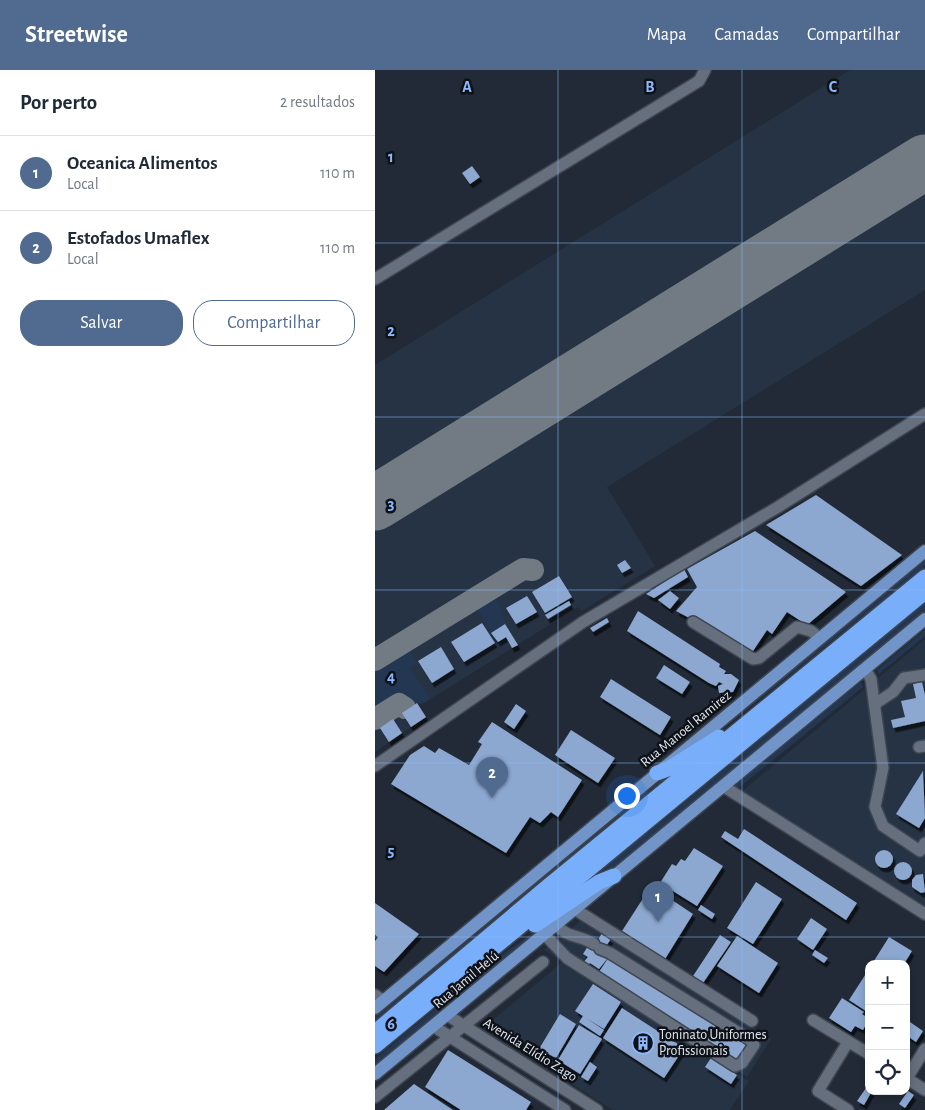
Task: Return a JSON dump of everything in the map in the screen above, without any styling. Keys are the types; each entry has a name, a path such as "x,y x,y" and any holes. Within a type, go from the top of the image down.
{"highway":[{"path":"375,1032 925,578"},
{"path":"375,1046 925,592"},
{"path":"657,773 668,769 719,737 787,681 823,661"},
{"path":"493,949 501,947 599,882 615,876"}],"main road":[{"name":"Rua Manoel Ramirez","path":"378,1001 925,551"},
{"name":"Rua Jamil Helú","path":"375,1074 925,619"}],"street":[{"path":"375,280 699,81 705,70"},
{"path":"375,766 583,622 778,507 925,414"},
{"path":"693,622 753,659 759,658 797,627 811,631 820,638"},
{"path":"865,669 871,679 883,768 875,807 883,826 920,851 925,843"},
{"path":"875,704 893,692 904,678 925,675"},
{"path":"723,786 925,914"},
{"path":"575,910 752,1021"},
{"path":"545,934 567,958 735,1066 742,1063 754,1045 752,1041 610,952 597,947 581,937 565,934 556,925"},
{"path":"375,1097 543,962"},
{"name":"Avenida Elídio Zago","path":"447,1015 597,1110"},
{"path":"813,1020 865,1052"},
{"path":"433,1026 565,1110"},
{"path":"848,1042 818,1091 848,1110"},
{"path":"910,1072 925,1049"},
{"path":"910,1081 925,1090"}],"shaded area":[{"path":"850,70 925,70 925,290 607,487 655,566 582,611 578,607 424,703 417,703 426,717 375,752 375,365"},
{"path":"925,557 925,566 734,720 705,740"},
{"path":"494,596 503,612 501,614 506,623 491,632 476,607"},
{"path":"925,603 925,612 639,849 614,868 557,903 660,823"},
{"path":"925,630 925,636 879,674 877,670"},
{"path":"925,639 925,911 740,793"},
{"path":"408,648 417,663 410,668 430,699 424,703 413,704 406,693 375,713 375,669"},
{"path":"861,682 863,687 735,791 732,788"},
{"path":"697,756 375,1022 375,1013 649,786"},
{"path":"567,908 375,1068 375,1059 492,962"},
{"path":"583,919 771,1039 747,1077 544,950"},
{"path":"561,963 749,1081 730,1110 613,1110 483,1028"}],"building":[{"path":"472,166 480,177 470,184 462,173"},
{"path":"816,495 902,555 861,586 766,525"},
{"path":"755,531 846,592 807,625 787,612 772,634 767,630 753,651 676,611 697,587 687,569"},
{"path":"625,560 631,568 622,573 617,565"},
{"path":"684,569 688,577 654,598 646,594"},
{"path":"559,576 572,597 545,613 532,592"},
{"path":"670,591 679,598 670,609 658,600"},
{"path":"527,596 537,612 516,624 506,608"},
{"path":"569,601 571,605 548,619 545,615"},
{"path":"638,611 720,664 719,667 726,671 724,674 731,674 739,680 733,692 719,693 718,686 723,684 719,682 716,686 709,683 627,631"},
{"path":"607,618 609,622 593,632 590,628"},
{"path":"482,623 495,643 464,662 451,642"},
{"path":"505,624 518,645 512,648 506,637 498,642 491,633"},
{"path":"441,647 454,669 432,683 418,661"},
{"path":"664,665 690,682 682,694 656,678"},
{"path":"611,679 671,717 660,735 600,697"},
{"path":"922,682 925,695 925,721 893,728 891,720 905,717 901,701 916,698 913,684"},
{"path":"417,703 426,717 411,727 402,713"},
{"path":"516,704 526,711 514,729 504,722"},
{"path":"393,719 402,733 389,742 380,728"},
{"path":"492,722 582,780 558,817 551,812 540,823 530,817 506,853 391,784 410,755 424,746 435,753 439,748 469,765 482,744 478,742"},
{"path":"571,730 615,758 598,783 555,755"},
{"path":"923,771 925,818 919,828 896,814"},
{"path":"744,829 857,903 846,920 721,837 725,831 738,839"},
{"path":"694,848 723,866 697,906 660,883 672,864 676,866 681,859 685,861"},
{"path":"880,850 888,850 893,855 891,866 880,868 875,863 875,855"},
{"path":"899,862 907,862 912,867 910,878 899,880 894,875 894,867"},
{"path":"923,874 925,892 921,893 912,887 912,880 916,875"},
{"path":"756,882 782,899 753,944 727,928"},
{"path":"651,886 693,914 665,959 622,931"},
{"path":"375,903 419,934 384,972 375,966 375,941 378,937 375,935"},
{"path":"701,905 715,914 712,919 698,910"},
{"path":"811,918 827,929 813,950 797,939"},
{"path":"602,933 611,939 606,946 602,943 596,952 607,959 599,969 590,963 588,965 581,965 588,957 583,954 588,946 597,942 600,943 598,940"},
{"path":"720,935 731,942 703,983 693,976"},
{"path":"737,936 778,963 759,993 717,966"},
{"path":"889,937 912,951 906,960 875,960"},
{"path":"815,950 828,958 824,963 812,955"},
{"path":"609,957 749,1046 739,1062 599,972"},
{"path":"865,975 865,1010 849,1000"},
{"path":"593,984 621,1002 604,1029 586,1018 604,1030 600,1036 579,1022 583,1016 575,1011"},
{"path":"842,998 864,1012 862,1014 865,1016 865,1026 863,1030 855,1026 851,1032 829,1018"},
{"name":"Toninato Uniformes Profissionais","path":"622,1008 684,1048 664,1078 603,1038"},
{"path":"560,1014 576,1024 556,1058 539,1049"},
{"path":"910,1022 923,1031 916,1042 910,1038"},
{"path":"579,1025 602,1039 580,1074 558,1060"},
{"path":"448,1050 531,1102 526,1110 461,1110 425,1087"},
{"path":"711,1058 737,1075 731,1084 705,1067"},
{"path":"590,1062 597,1067 588,1081 581,1077"},
{"path":"414,1084 453,1110 384,1110"},
{"path":"865,1089 865,1095 870,1095 864,1105 857,1101"},
{"path":"910,1092 914,1095 905,1108 899,1104 905,1095 910,1095"}],"taxiway":[{"path":"375,660 523,569 533,570"},
{"path":"375,719 399,704 405,708"}],"runway":[{"path":"375,503 925,162"}],"place":[{"name":"Estofados Umaflex","path":"492,798"},
{"name":"Oceanica Alimentos","path":"658,922"},
{"name":"Toninato Uniformes Profissionais","path":"643,1043"}]}
